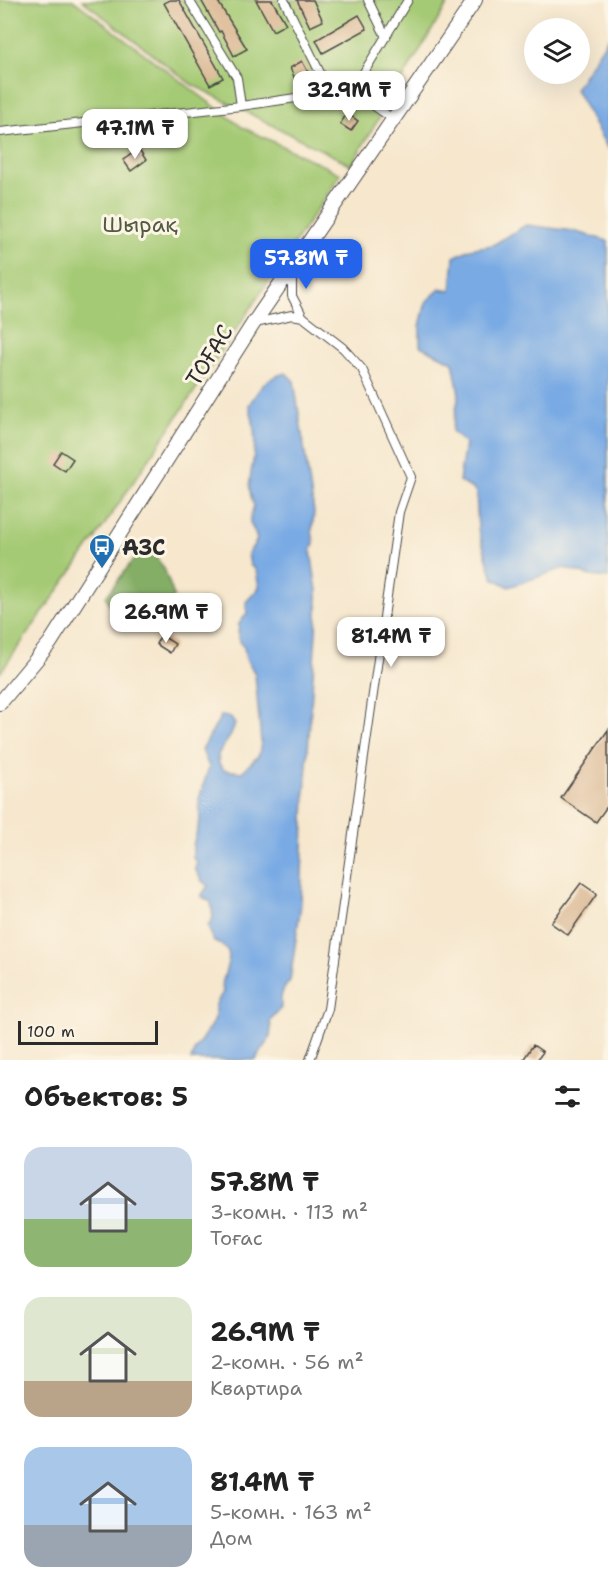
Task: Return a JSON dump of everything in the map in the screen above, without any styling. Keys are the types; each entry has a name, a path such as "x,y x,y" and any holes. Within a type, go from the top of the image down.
{"highway":[{"name":"ТОҒАС","path":"0,703 50,643 253,324 475,0"}],"street":[{"path":"189,0 237,78 241,106"},
{"path":"284,0 330,93"},
{"path":"368,0 386,37"},
{"path":"350,95 408,0"},
{"path":"0,132 241,106 330,93 350,95 367,101 393,119"},
{"path":"292,267 292,296 303,317 343,348 362,369 411,477 399,512 328,1009 310,1060"},
{"path":"253,324 292,315 303,317"}],"green space":[{"name":"Шырақ","path":"0,0 73,0 242,127 341,174 99,533 0,673"},
{"path":"82,0 450,0 351,165 191,84"},
{"path":"145,543 164,568 174,596 164,610 142,619 127,614 127,610 119,611 110,605 106,597"}],"water":[{"path":"608,38 608,149 575,89 578,84 590,84 590,66"},
{"path":"526,225 573,231 608,241 608,578 590,576 564,568 509,587 493,578 478,529 476,491 459,481 465,444 452,431 459,394 453,362 420,346 420,326 426,302 440,289 451,291 454,257 470,249 493,245"},
{"path":"286,373 294,381 314,512 312,531 314,543 311,551 317,591 301,904 290,981 282,993 281,1008 270,1020 269,1039 256,1060 191,1060 195,1049 215,1019 215,1006 223,992 222,984 229,959 228,951 222,945 214,942 208,926 213,918 211,902 201,896 208,886 195,869 197,862 193,858 193,845 200,820 199,799 209,767 202,750 221,716 230,717 235,724 231,735 218,754 219,764 224,770 242,772 259,755 261,742 255,674 246,659 244,647 238,636 239,624 247,613 246,602 259,588 256,570 250,565 248,554 257,540 250,522 254,506 250,480 255,441 249,405 268,381"}],"building":[{"path":"179,0 223,78 210,85 164,3"},
{"path":"201,0 217,0 247,49 234,56"},
{"path":"256,0 272,0 286,24 273,31"},
{"path":"297,0 313,0 323,21 310,27"},
{"path":"359,15 367,29 323,53 316,40"},
{"path":"302,61 309,74 296,81 290,68"},
{"path":"347,113 358,121 351,131 340,124"},
{"path":"139,149 146,160 131,171 123,160"},
{"path":"61,451 73,459 65,471 53,463"},
{"path":"202,598 207,604 186,623 180,617"},
{"path":"161,635 175,644 170,653 156,644"},
{"path":"608,730 608,805 596,822 561,798"},
{"path":"581,883 597,894 568,935 551,923"},
{"path":"533,1045 543,1052 537,1060 523,1060"}],"place":[{"name":"АЗС","path":"102,570"}]}
